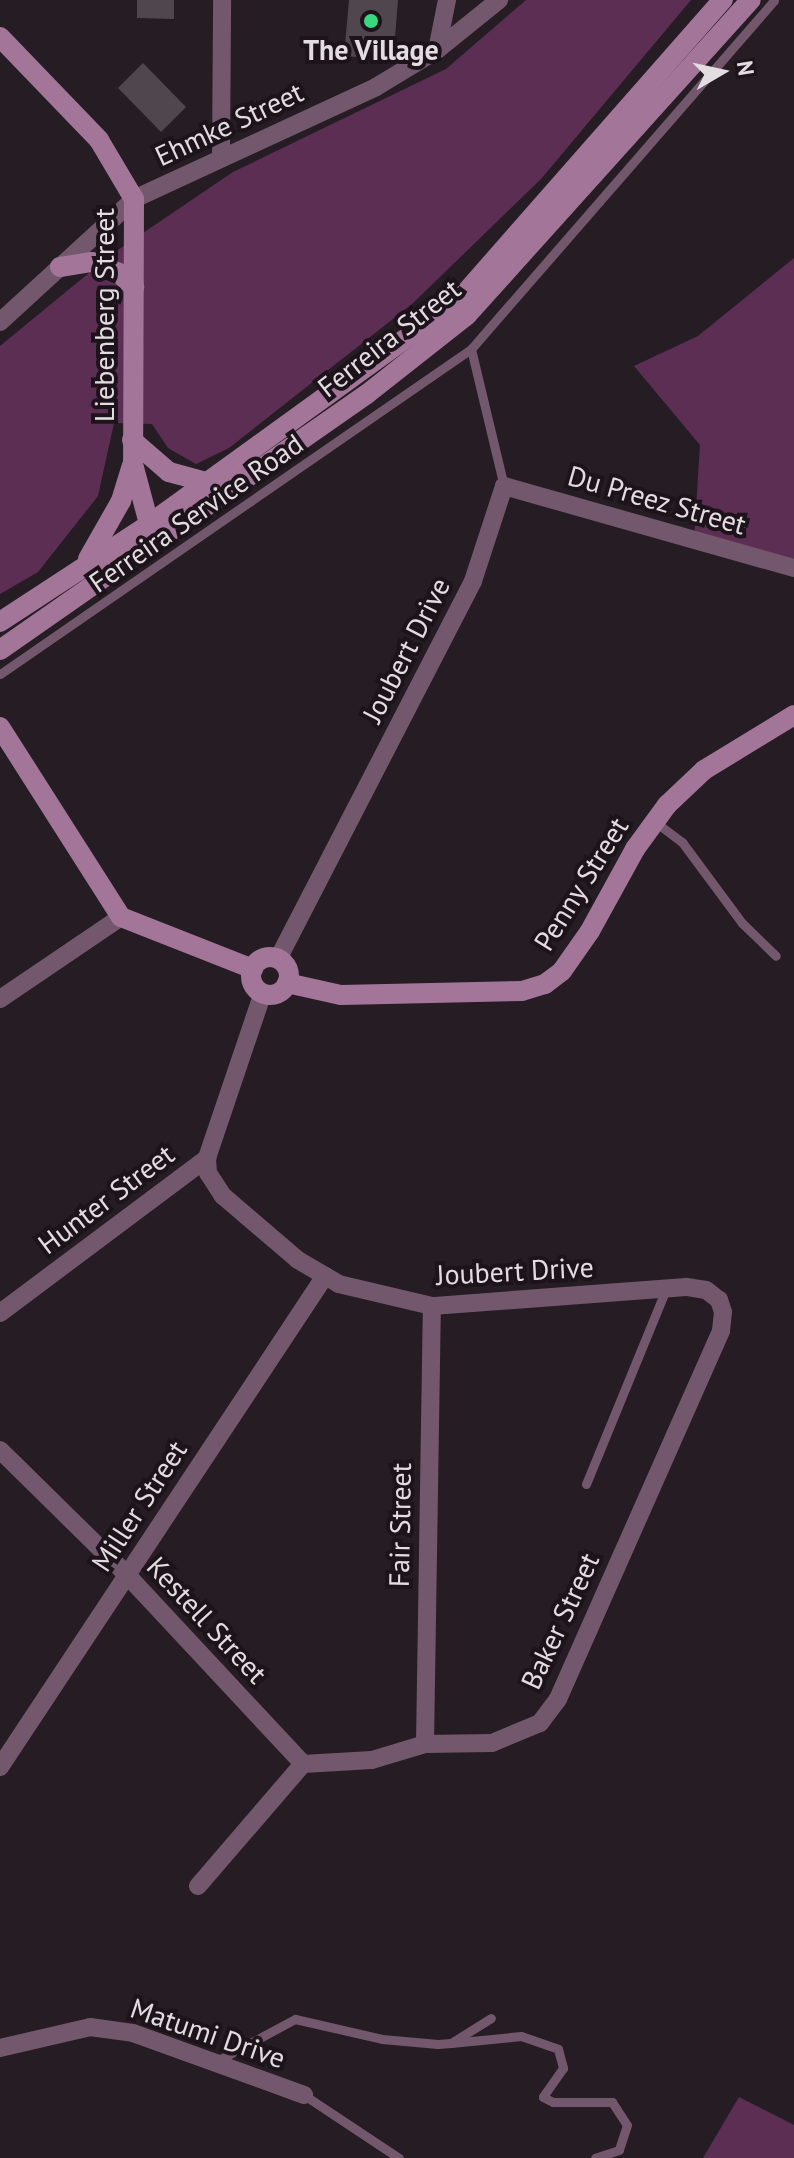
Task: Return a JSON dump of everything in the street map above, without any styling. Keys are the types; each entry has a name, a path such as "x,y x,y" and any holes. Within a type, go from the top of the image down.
{"main road":[{"name":"Ferreira Street","path":"0,622 83,566 152,534 207,482 459,300 723,0"},
{"name":"Ferreira Street","path":"0,650 152,534 367,394 467,315 751,0"},
{"name":"Liebenberg Street","path":"0,37 99,140 134,199 133,464 152,534"},
{"path":"60,267 92,262 119,273 134,287"},
{"path":"132,440 169,472 207,482"},
{"path":"83,566 121,501 133,464"},
{"name":"Penny Street","path":"287,983 341,995 522,991 545,984 562,971 590,931 654,821 704,770 794,715"},
{"path":"0,727 121,917 253,969"},
{"path":"278,959 289,972 287,983 280,992 263,993 254,986 253,969 260,960 278,959"}],"street":[{"path":"221,158 222,0"},
{"path":"437,50 447,0"},
{"name":"Ehmke Street","path":"3,313 60,267 134,199 376,87 437,50 499,0"},
{"name":"Du Preez Street","path":"504,486 794,568"},
{"name":"Joubert Drive","path":"278,959 473,581 504,486"},
{"path":"0,999 121,917"},
{"path":"207,1158 263,993"},
{"name":"Joubert Drive","path":"207,1158 208,1173 223,1196 298,1260 325,1276 432,1306 666,1289 706,1290 719,1300"},
{"name":"Hunter Street","path":"0,1313 207,1158"},
{"name":"Miller Street","path":"0,1767 325,1276"},
{"name":"Baker Street","path":"303,1764 372,1760 425,1744 492,1743 517,1736 540,1723 558,1699 721,1331 719,1300"},
{"name":"Fair Street","path":"425,1744 432,1306"},
{"name":"Kestell Street","path":"0,1450 127,1575 303,1764"},
{"path":"198,1886 303,1764"},
{"name":"Matumi Drive","path":"0,2048 90,2027 133,2033 304,2095"}],"lane":[{"name":"Ferreira Service Road","path":"0,674 471,349 774,0"},
{"path":"471,349 504,486"},
{"path":"654,821 682,842 742,923 776,956"},
{"path":"586,1484 666,1289"},
{"path":"451,2043 491,2018"},
{"path":"212,2063 295,2019 382,2039 451,2043 521,2036 558,2049 563,2068 543,2097 612,2102 627,2125 619,2150 595,2158"},
{"path":"304,2095 399,2158"}],"shaded area":[{"path":"526,0 691,0 541,179 412,304 229,448 196,464 168,448 152,424 114,423 98,496 38,572 0,594 0,346 112,254 233,172 446,69"},
{"path":"794,258 794,568 694,540 700,445 634,366 698,336"},
{"path":"739,2097 794,2125 794,2158 703,2158"}],"building":[{"path":"137,0 174,0 174,19 137,18"},
{"name":"The Village","path":"349,0 398,0 395,38 383,37 381,59 344,56"},
{"path":"143,63 186,107 161,132 118,88"}],"place":[{"name":"The Village","path":"371,21"}]}
